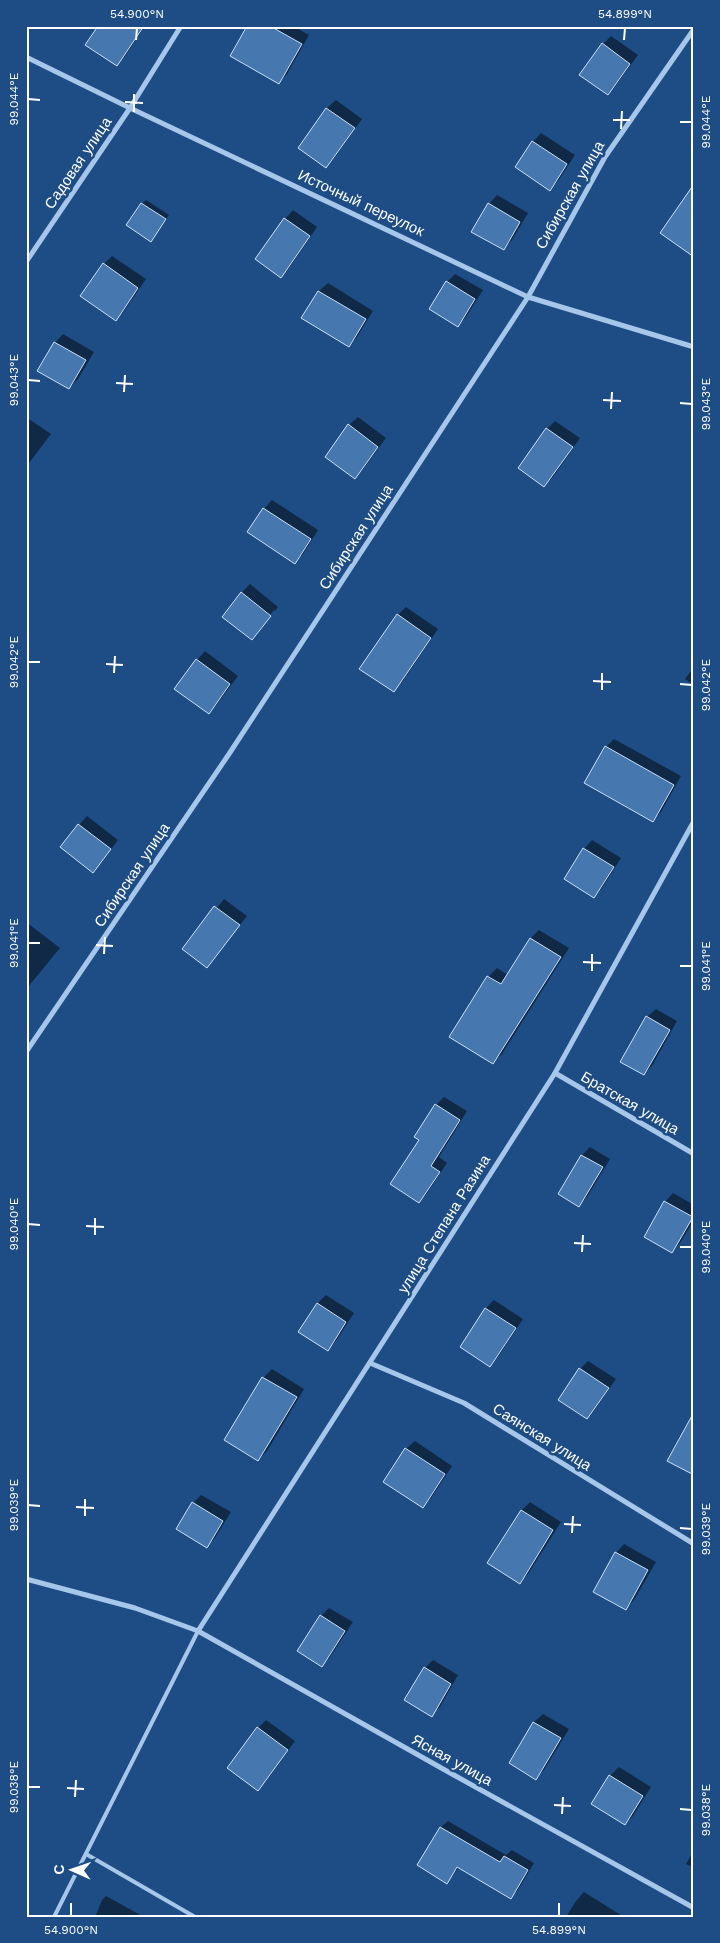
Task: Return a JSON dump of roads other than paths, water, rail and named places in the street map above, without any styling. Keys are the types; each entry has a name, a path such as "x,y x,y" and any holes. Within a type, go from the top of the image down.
{"street":[{"name":"Садовая улица","path":"26,262 130,108 181,26"},
{"name":"Сибирская улица","path":"26,1052 229,754 528,296 605,157 694,29"},
{"name":"Источный переулок","path":"26,57 528,296 694,347"},
{"name":"улица Степана Разина","path":"198,1631 555,1073 694,821"},
{"name":"Братская улица","path":"555,1073 694,1154"},
{"name":"Саянская улица","path":"370,1364 464,1403 694,1544"},
{"name":"Ясная улица","path":"26,1579 135,1608 198,1631 694,1908"}],"lane":[{"path":"54,1917 198,1631"},
{"path":"86,1854 195,1917"}]}
